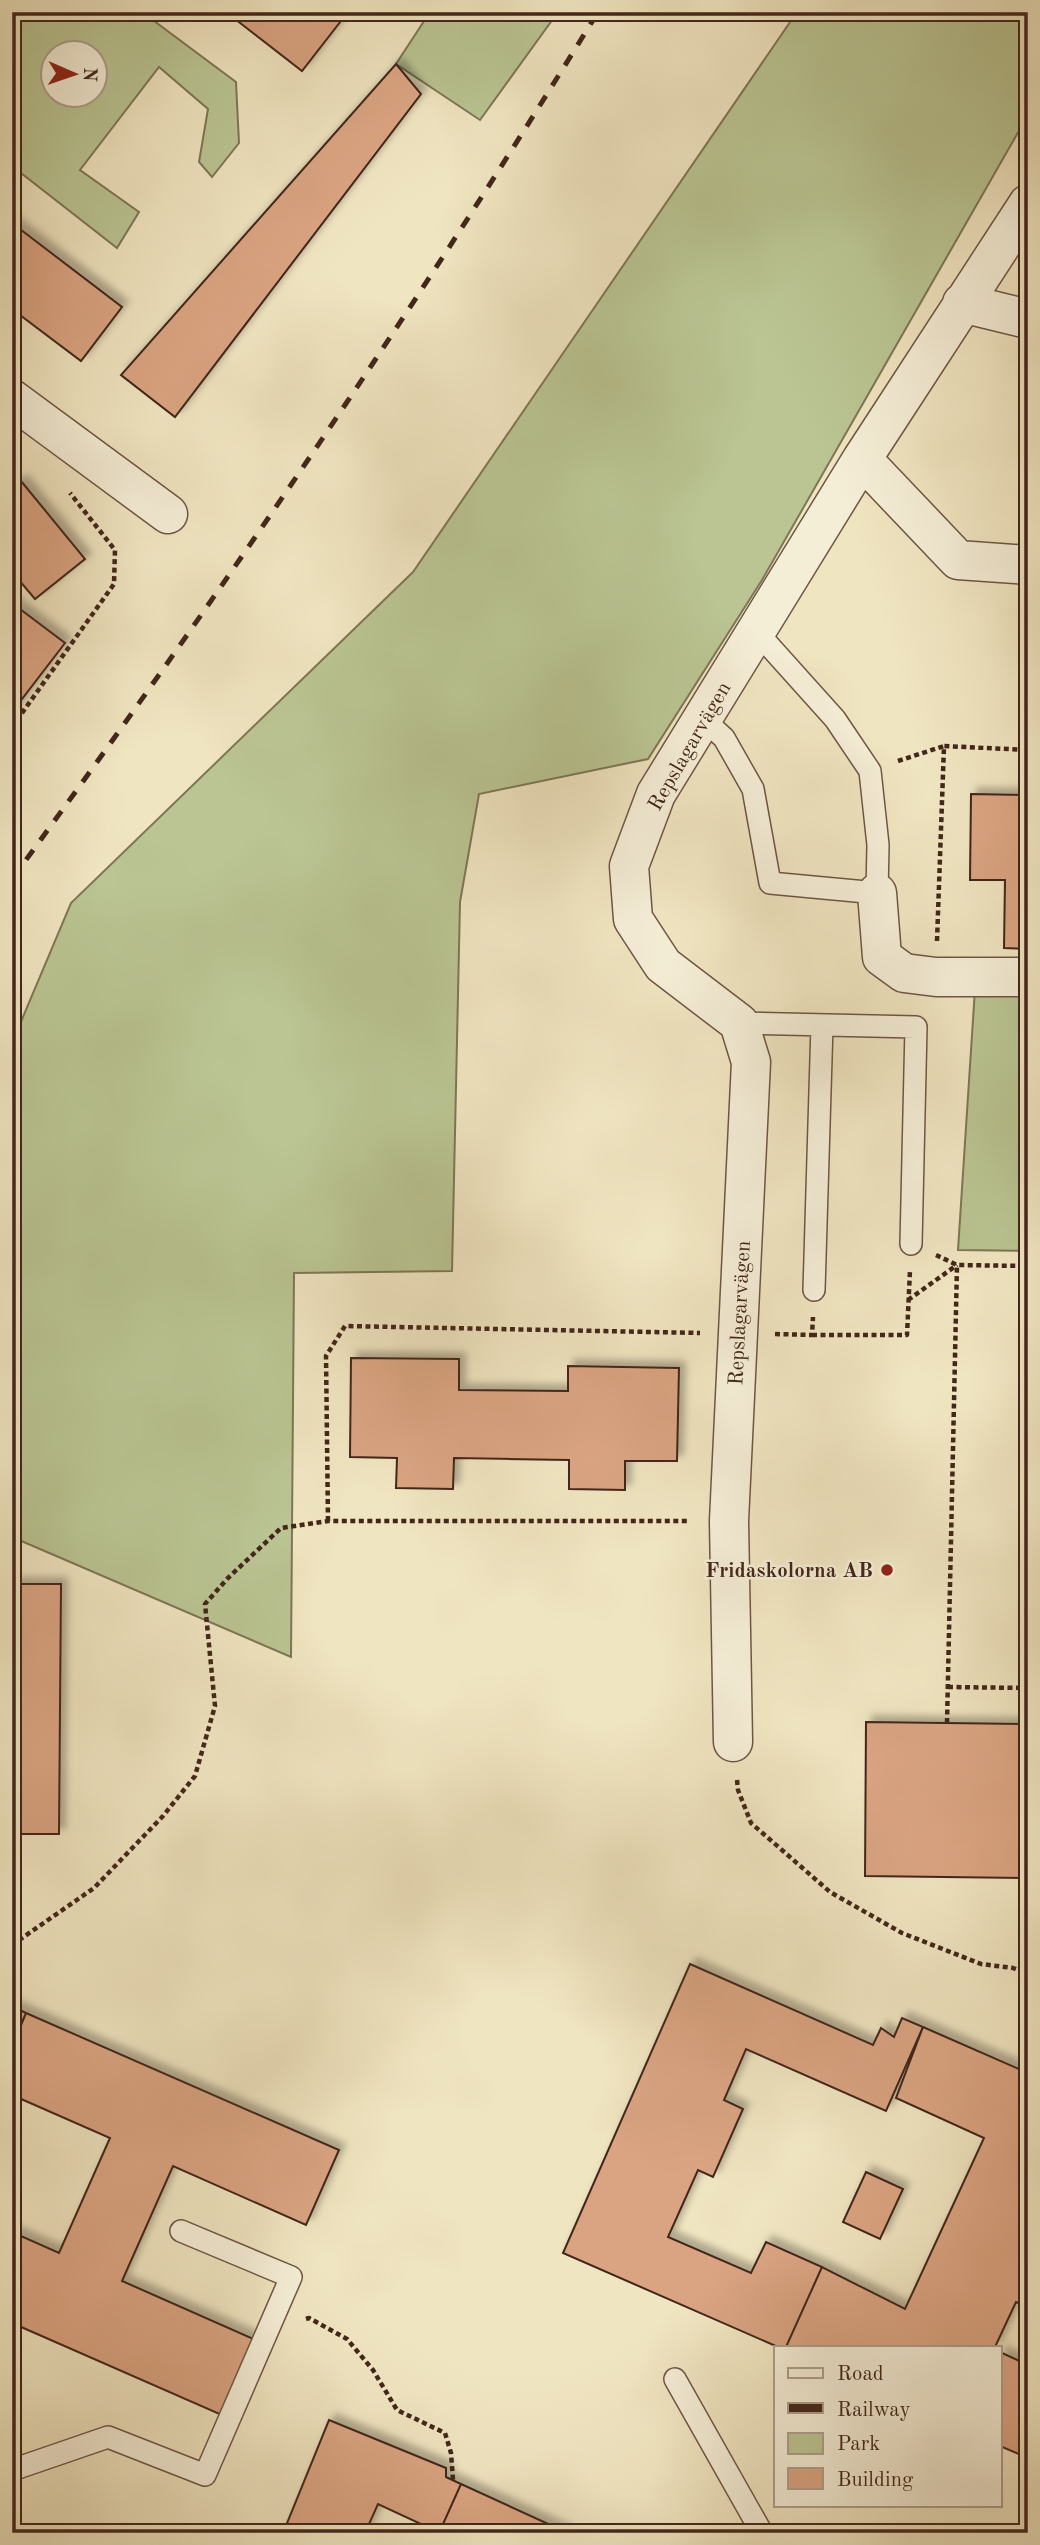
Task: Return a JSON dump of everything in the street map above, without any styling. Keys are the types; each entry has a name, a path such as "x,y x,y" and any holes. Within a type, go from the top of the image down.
{"street":[{"name":"Repslagarvägen","path":"733,1742 729,1521 751,1062 739,1023 663,965 633,919 629,866 656,794 862,459 1028,204"},
{"path":"962,303 1028,319"},
{"path":"12,399 168,514"},
{"path":"862,459 958,560 1028,565"},
{"path":"877,893 882,957 904,973 936,977 1028,978"}],"lane":[{"path":"703,719 724,738 753,789 770,883 877,893 878,845 870,771 835,719 756,631"},
{"path":"739,1023 916,1027 911,1244"},
{"path":"814,1290 822,1025"},
{"path":"12,2470 108,2437 205,2475 291,2277 181,2231"},
{"path":"675,2379 762,2533"}],"path":[{"path":"12,727 114,584 115,551 67,488"},
{"path":"936,977 944,746"},
{"path":"870,771 944,746 1028,750"},
{"path":"328,1521 326,1356 345,1326 907,1335 911,1244 957,1265 1028,1266"},
{"path":"908,1300 957,1265"},
{"path":"947,1723 957,1265"},
{"path":"812,1335 814,1290"},
{"path":"12,1968 13,1945 94,1888 163,1816 195,1776 215,1706 205,1604 228,1578 281,1528 328,1521 729,1521"},
{"path":"948,1687 1028,1688"},
{"path":"733,1742 738,1790 751,1823 830,1892 902,1933 981,1964 1013,1968 1028,1974"},
{"path":"271,2325 309,2318 347,2339 373,2370 397,2410 445,2433 451,2454 453,2480"}],"green space":[{"path":"12,12 142,12 236,82 239,143 212,177 199,162 208,109 159,67 80,170 139,212 117,248 12,166"},
{"path":"430,12 558,12 480,120 396,64"},
{"path":"797,12 1028,12 1028,115 762,580 648,759 479,794 460,902 452,1271 294,1273 291,1657 12,1537 12,1043 71,903 413,572"},
{"path":"975,989 1028,990 1028,1251 958,1250"}],"building":[{"path":"226,12 338,12 344,17 302,71"},
{"path":"396,64 421,94 175,417 121,375"},
{"path":"12,223 122,307 81,361 12,309"},
{"path":"21,481 85,559 35,599 12,572 12,488"},
{"path":"12,603 65,643 12,712"},
{"path":"971,794 1028,795 1028,949 1004,948 1005,880 970,880"},
{"path":"351,1358 459,1359 459,1390 568,1391 568,1366 679,1368 677,1461 625,1461 625,1490 569,1489 569,1460 454,1458 453,1489 396,1488 397,1458 350,1457"},
{"path":"12,1584 61,1584 59,1834 12,1834"},
{"path":"866,1722 1028,1724 1028,1878 865,1876"},
{"path":"690,1964 873,2045 881,2028 894,2037 902,2018 923,2027 886,2111 746,2049 724,2100 743,2109 713,2177 698,2170 668,2237 751,2273 766,2242 822,2267 786,2346 776,2346 563,2253"},
{"path":"12,2006 26,2013 12,2045"},
{"path":"26,2013 339,2150 306,2225 173,2166 122,2281 258,2341 224,2416 12,2323 12,2232 59,2253 110,2138 12,2095 12,2047"},
{"path":"923,2027 1028,2073 1028,2307 1016,2302 995,2346 786,2346 822,2267 905,2309 984,2138 896,2098"},
{"path":"866,2172 903,2189 880,2239 843,2222"},
{"path":"1002,2353 1028,2365 1028,2458 1002,2447"},
{"path":"329,2420 446,2468 446,2477 461,2484 439,2533 418,2532 421,2524 378,2504 365,2533 283,2533"},
{"path":"461,2484 568,2533 439,2533"}],"railway":[{"path":"12,879 165,667 314,451 458,233 598,12"}],"place":[{"name":"Fridaskolorna AB","path":"887,1570"}]}
